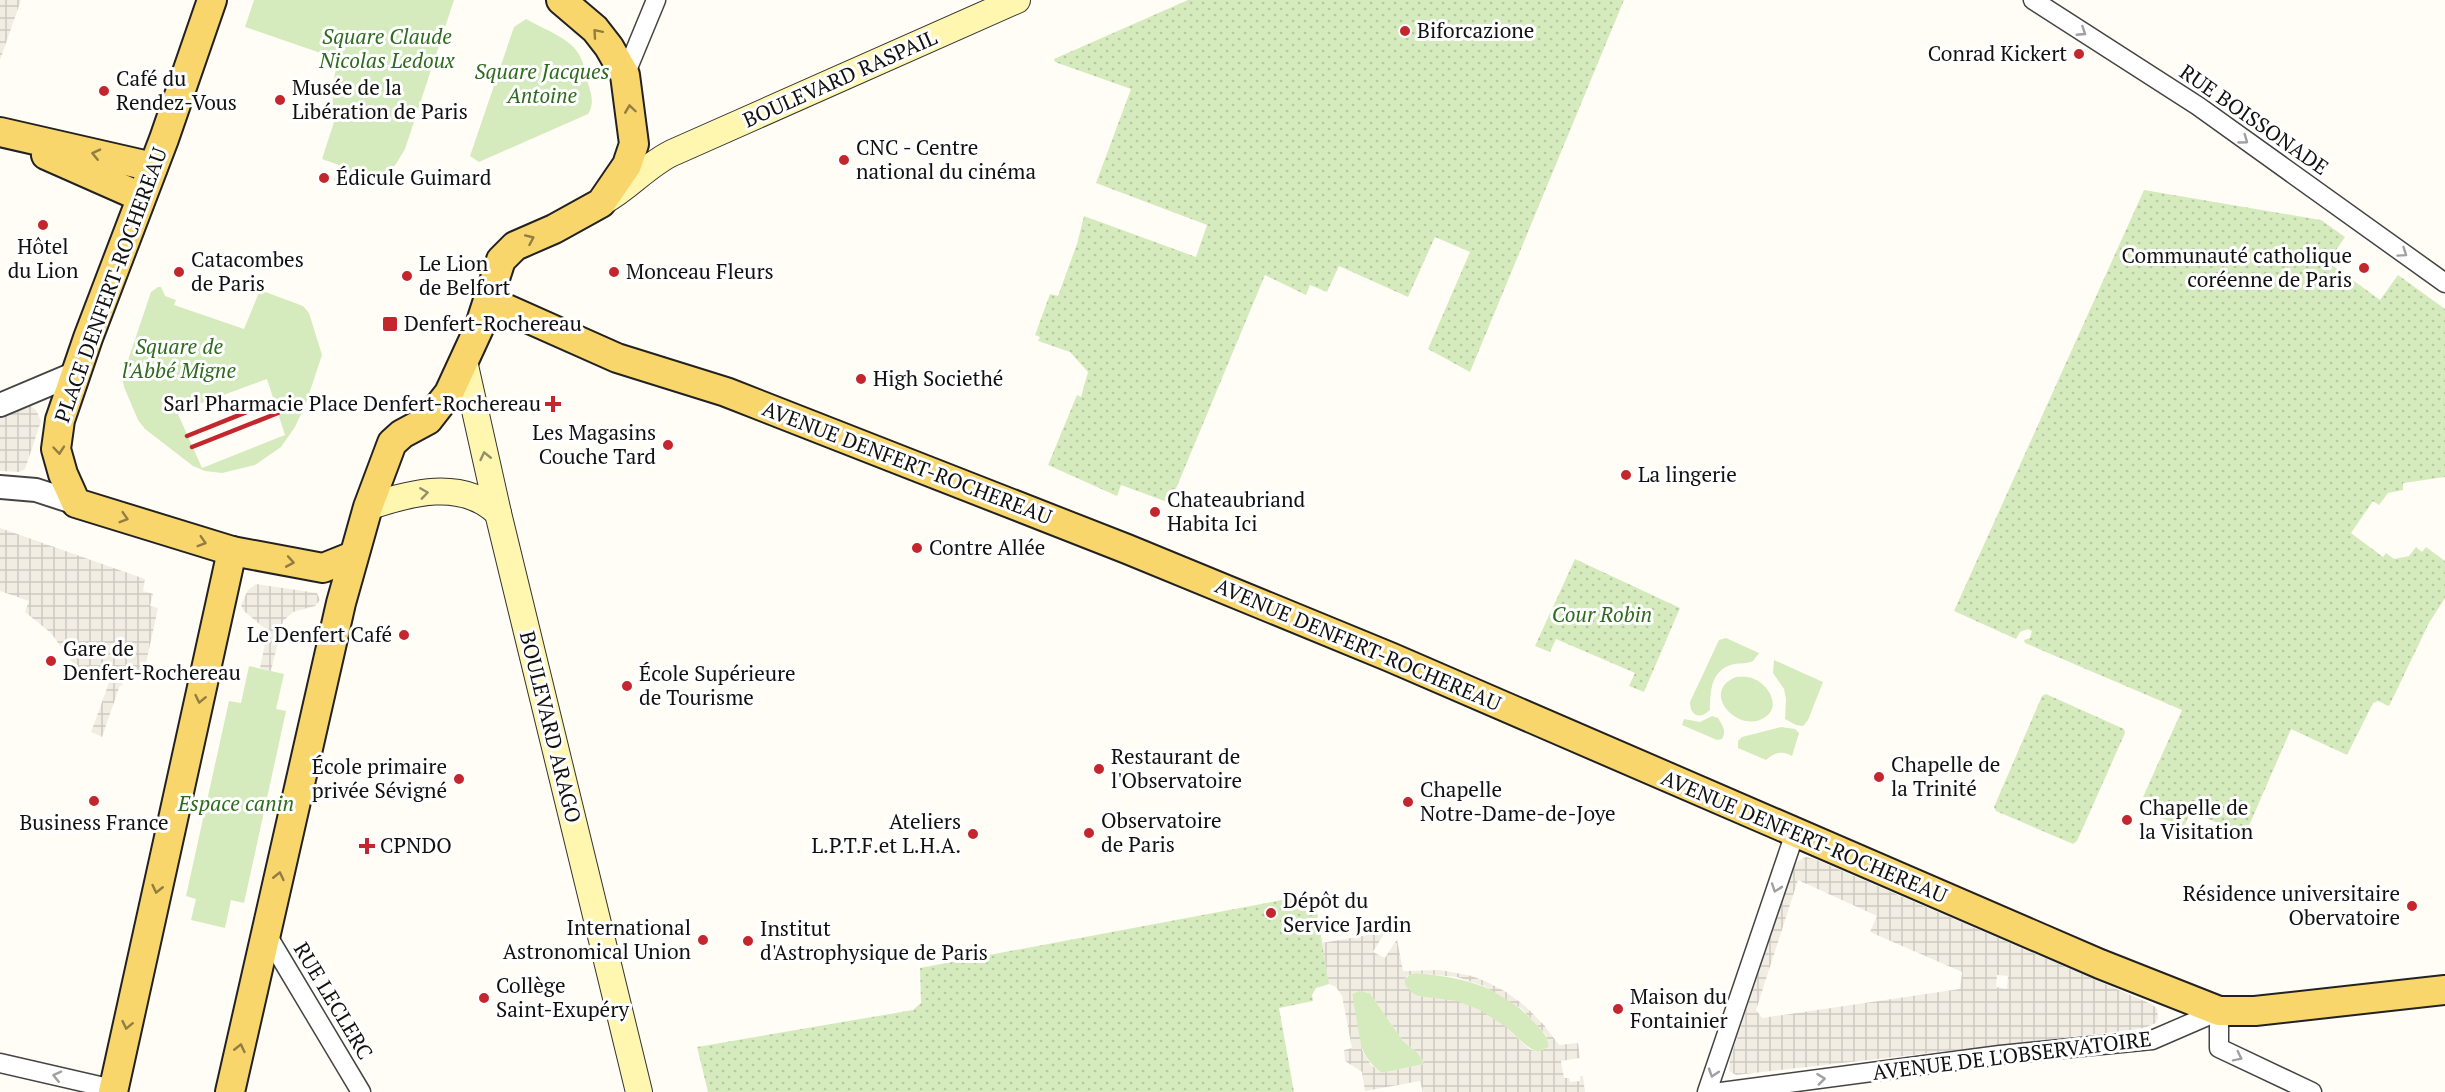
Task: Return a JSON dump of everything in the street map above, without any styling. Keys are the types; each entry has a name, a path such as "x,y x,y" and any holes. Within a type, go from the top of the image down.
{"main road":[{"name":"PLACE DENFERT-ROCHEREAU","path":"76,503 63,474 56,449 60,420 212,0"},
{"path":"561,0 595,29 609,47 625,75 634,144 627,165 601,203"},
{"name":"BOULEVARD RASPAIL","path":"663,158 1017,0"},
{"path":"0,134 153,167"},
{"path":"0,134 141,196"},
{"path":"230,1092 353,556 368,507 392,443 402,434 428,420 449,393 489,301 501,260 515,246 554,229 618,194 663,158 634,144"},
{"name":"AVENUE DENFERT-ROCHEREAU","path":"489,301 617,358 726,392 1127,549 1390,657 2100,964 2218,1011"},
{"name":"BOULEVARD ARAGO","path":"464,362 498,513 639,1092"},
{"path":"368,507 401,496 436,491 472,495 498,513"},
{"path":"76,503 232,551 323,568 353,556"},
{"path":"113,1091 232,551"},
{"name":"AVENUE DE L'OBSERVATOIRE","path":"2218,1011 2255,1011 2443,989"}],"street":[{"path":"625,75 656,0"},
{"name":"RUE BOISSONADE","path":"2032,0 2198,106 2445,283"},
{"path":"0,405 76,373"},
{"path":"0,487 36,490 76,503"},
{"path":"1707,1092 1795,833"},
{"name":"RUE LECLERC","path":"266,933 361,1092"},
{"path":"2218,1011 2219,1048 2312,1092"},
{"name":"AVENUE DE L'OBSERVATOIRE","path":"1721,1092 2000,1055 2152,1040 2218,1011"},
{"path":"0,1063 113,1091"}],"green space":[{"name":"Square Claude Nicolas Ledoux","path":"254,0 454,0 405,149 388,173 372,182 356,185 339,184 334,180 339,165 322,159 334,122 332,88 338,59 245,27"},
{"path":"1188,0 1624,0 1470,372 1428,349 1470,252 1435,237 1408,297 1339,266 1327,292 1310,285 1306,295 1265,275 1170,503 1121,485 1117,496 1048,465 1077,395 1081,397 1088,372 1070,352 1038,341 1040,337 1035,335 1050,294 1058,296 1077,244 1084,216 1196,257 1207,225 1096,183 1131,89 1055,62 1054,59"},
{"name":"Square Jacques Antoine","path":"526,19 563,39 576,50 583,62 591,95 590,110 588,114 479,162 470,156 514,27"},
{"path":"2144,190 2321,220 2345,237 2328,262 2380,300 2398,275 2445,309 2445,477 2403,483 2403,490 2388,493 2379,505 2373,501 2351,533 2383,557 2386,553 2394,559 2409,556 2416,547 2422,552 2426,547 2445,561 2445,598 2429,623 2389,706 2378,701 2373,703 2347,755 2291,729 2245,835 2195,813 2189,815 2184,827 2155,815 2161,804 2143,797 2182,710 2025,643 2024,640 2030,638 2032,631 2028,629 2020,632 2016,639 1954,611"},
{"name":"Square de l'Abbé Migne","path":"161,287 165,296 176,300 174,305 244,329 260,290 303,306 309,313 322,355 306,403 295,427 281,447 255,465 222,473 205,471 193,466 145,429 138,420 122,378 151,292","holes":["267,379 285,435 202,468 177,412"]},
{"name":"Cour Robin","path":"1575,559 1680,608 1644,692 1629,686 1635,673 1556,639 1550,652 1535,646"},
{"path":"1726,638 1759,653 1753,661 1726,667 1716,676 1713,682 1710,710 1703,715 1697,715 1692,711 1690,702 1719,640"},
{"path":"1774,660 1823,682 1808,720 1803,726 1785,719 1786,699 1784,689 1773,673"},
{"name":"Espace canin","path":"249,666 284,674 276,709 286,711 244,903 231,900 225,928 191,920 196,899 186,896 229,701 241,703"},
{"path":"1736,677 1754,679 1769,691 1773,702 1772,708 1764,718 1754,721 1743,720 1726,709 1721,692 1726,684"},
{"path":"2046,694 2124,729 2125,733 2077,841 2073,844 1996,811 1994,807 2042,696"},
{"path":"1712,716 1718,718 1722,726 1724,733 1722,739 1717,740 1682,725 1684,719 1700,722"},
{"path":"1781,727 1795,729 1799,733 1792,756 1778,753 1766,760 1738,748 1738,741 1742,737"},
{"path":"1314,894 1329,984 1316,988 1312,995 1313,1001 1279,1008 1294,1092 708,1092 697,1047 913,1010 921,1003 920,968"},
{"path":"1416,973 1466,981 1495,992 1522,1010 1535,1023 1546,1037 1549,1047 1538,1052 1505,1027 1464,1005 1415,995 1405,985 1405,979"},
{"path":"1359,991 1370,993 1403,1041 1418,1053 1425,1064 1382,1073 1373,1065 1362,1048 1357,1028 1352,994"}],"shaded area":[{"path":"0,0 21,0 0,60"},
{"path":"27,403 36,410 41,421 25,469 19,472 0,471 0,418 5,415 8,407"},
{"path":"0,528 145,579 143,591 153,594 150,606 158,608 144,672 126,666 122,686 120,685 102,737 91,732 110,680 77,669 51,633 25,612 29,601 0,591"},
{"path":"256,584 317,593 320,600 315,606 293,612 283,621 271,671 260,668 266,639 264,628 243,610 241,605 248,590"},
{"path":"1806,857 1817,860 2149,1003 2157,1008 2156,1023 2144,1028 2115,1032 1736,1075 1729,1071 1730,1059 1795,863","holes":["1798,880 1877,916 1870,932 1962,972 1960,989 1762,1018 1756,1010","1997,975 2008,976 2007,989 1996,987"]},
{"path":"1385,932 1373,952 1385,958 1397,939 1403,971 1440,970 1472,976 1506,992 1525,1006 1544,1025 1559,1045 1578,1043 1580,1058 1561,1061 1564,1078 1569,1078 1570,1082 1580,1081 1580,1076 1583,1076 1585,1092 1423,1092 1420,1081 1365,1091 1362,1072 1345,1061 1344,1050 1352,1048 1342,996 1336,987 1329,984 1322,943","holes":["1416,973 1457,977 1484,986 1522,1009 1546,1035 1549,1047 1538,1052 1529,1049 1506,1027 1480,1010 1457,1001 1418,996 1412,993 1405,985 1405,979","1359,991 1370,993 1403,1041 1418,1053 1425,1064 1382,1073 1371,1065 1362,1050 1352,994"]}],"railway":[{"path":"187,436 274,401"},
{"path":"192,447 278,413"}],"place":[{"name":"Biforcazione","path":"1405,31"},
{"name":"Conrad Kickert","path":"2079,54"},
{"name":"Café du Rendez-Vous","path":"104,91"},
{"name":"Musée de la Libération de Paris","path":"280,100"},
{"name":"CNC - Centre national du cinéma","path":"844,160"},
{"name":"Édicule Guimard","path":"324,178"},
{"name":"Hôtel du Lion","path":"43,225"},
{"name":"Communauté catholique coréenne de Paris","path":"2364,268"},
{"name":"Catacombes de Paris","path":"179,272"},
{"name":"Monceau Fleurs","path":"614,272"},
{"name":"Le Lion de Belfort","path":"407,276"},
{"name":"Denfert-Rochereau","path":"390,324"},
{"name":"High Societhé","path":"861,379"},
{"name":"Sarl Pharmacie Place Denfert-Rochereau","path":"553,404"},
{"name":"Les Magasins Couche Tard","path":"668,445"},
{"name":"La lingerie","path":"1626,475"},
{"name":"Chateaubriand Habita Ici","path":"1155,512"},
{"name":"Contre Allée","path":"917,548"},
{"name":"Le Denfert Café","path":"404,635"},
{"name":"Gare de Denfert-Rochereau","path":"51,661"},
{"name":"École Supérieure de Tourisme","path":"627,686"},
{"name":"Restaurant de l'Observatoire","path":"1099,769"},
{"name":"Chapelle de la Trinité","path":"1879,777"},
{"name":"École primaire privée Sévigné","path":"459,779"},
{"name":"Business France","path":"94,801"},
{"name":"Chapelle Notre-Dame-de-Joye","path":"1408,802"},
{"name":"Chapelle de la Visitation","path":"2127,820"},
{"name":"Observatoire de Paris","path":"1089,833"},
{"name":"Ateliers L.P.T.F.et L.H.A.","path":"973,834"},
{"name":"CPNDO","path":"367,846"},
{"name":"Résidence universitaire Obervatoire","path":"2412,906"},
{"name":"Dépôt du Service Jardin","path":"1271,913"},
{"name":"International Astronomical Union","path":"703,940"},
{"name":"Institut d'Astrophysique de Paris","path":"748,941"},
{"name":"Collège Saint-Exupéry","path":"484,998"},
{"name":"Maison du Fontainier","path":"1618,1009"}]}
